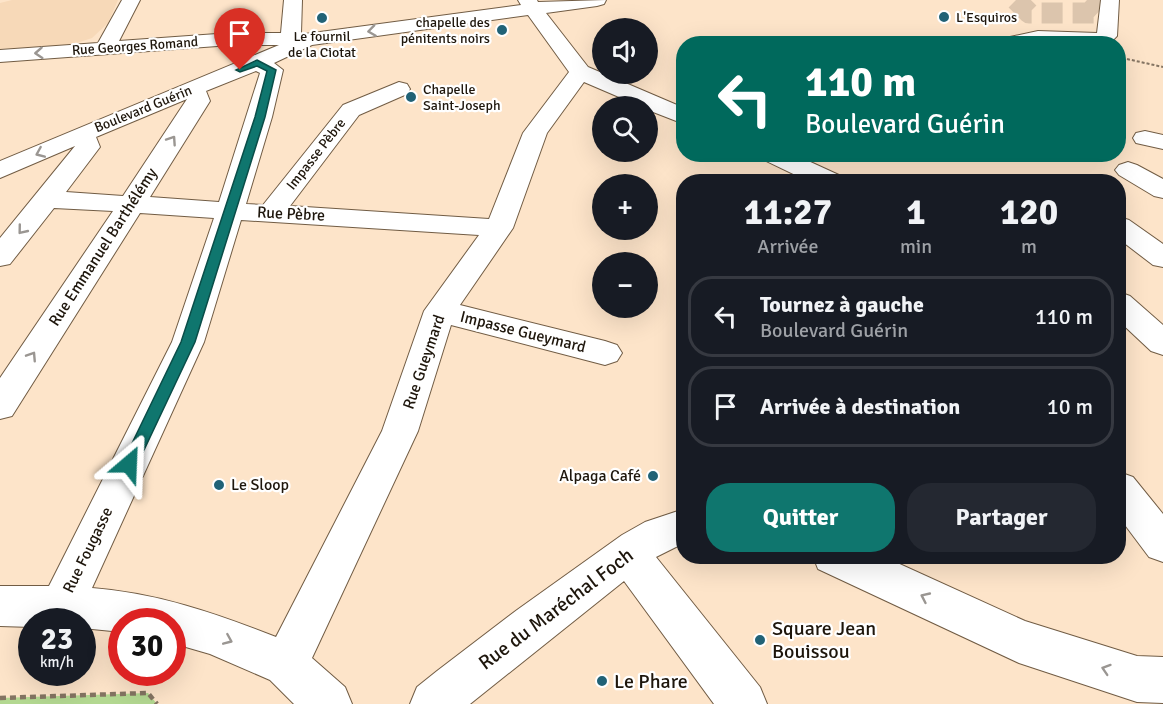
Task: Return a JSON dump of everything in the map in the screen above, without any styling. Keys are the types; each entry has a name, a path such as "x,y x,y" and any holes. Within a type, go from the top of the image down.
{"street":[{"path":"105,48 131,0"},
{"path":"293,0 292,31 298,39"},
{"name":"Boulevard Guérin","path":"0,170 257,63 298,39 530,4 597,0"},
{"path":"1107,36 1110,0"},
{"path":"530,4 580,72 676,114"},
{"name":"Rue Georges Romand","path":"0,56 231,39 298,39"},
{"name":"Rue Fougasse","path":"61,607 188,342 260,117 272,70 257,63"},
{"name":"Rue Gueymard","path":"286,664 400,430 440,311 499,228 535,133 580,72"},
{"name":"Impasse Pèbre","path":"271,212 351,110 399,89"},
{"name":"Rue Emmanuel Barthélémy","path":"0,406 199,101 198,96 190,90"},
{"path":"0,257 88,147 86,141 78,136"},
{"path":"788,162 815,174"},
{"path":"1128,170 1163,190"},
{"name":"Rue Pèbre","path":"46,199 499,228"},
{"path":"1126,231 1163,258"},
{"path":"1126,309 1163,343"},
{"name":"Impasse Gueymard","path":"440,311 605,353"},
{"path":"1126,497 1163,544"},
{"name":"Rue du Maréchal Foch","path":"434,704 509,641 628,554 676,527"},
{"path":"628,554 742,704"},
{"path":"857,564 1019,641 1137,679 1163,680"},
{"path":"0,606 108,610"},
{"path":"186,626 214,634 286,664 328,704"}],"path":[{"path":"1126,59 1163,68"},
{"path":"0,698 148,693 157,704"}],"shaded area":[{"path":"12,0 118,0 108,23 92,38 71,45 0,49 0,3"},
{"path":"148,693 157,704 0,704 0,698"}],"tunnel":[{"path":"1016,0 1029,13 1101,13 1087,0"}],"place":[{"name":"L'Esquiros","path":"944,17"},
{"name":"Le fournil de la Ciotat","path":"322,18"},
{"name":"chapelle des pénitents noirs","path":"502,30"},
{"name":"Chapelle Saint-Joseph","path":"411,97"},
{"name":"Alpaga Café","path":"653,476"},
{"name":"Le Sloop","path":"219,485"},
{"name":"Square Jean Bouissou","path":"760,640"},
{"name":"Le Phare","path":"602,681"}],"route":[{"path":"129,464 188,342 260,117 272,70 257,63 240,70"}]}
